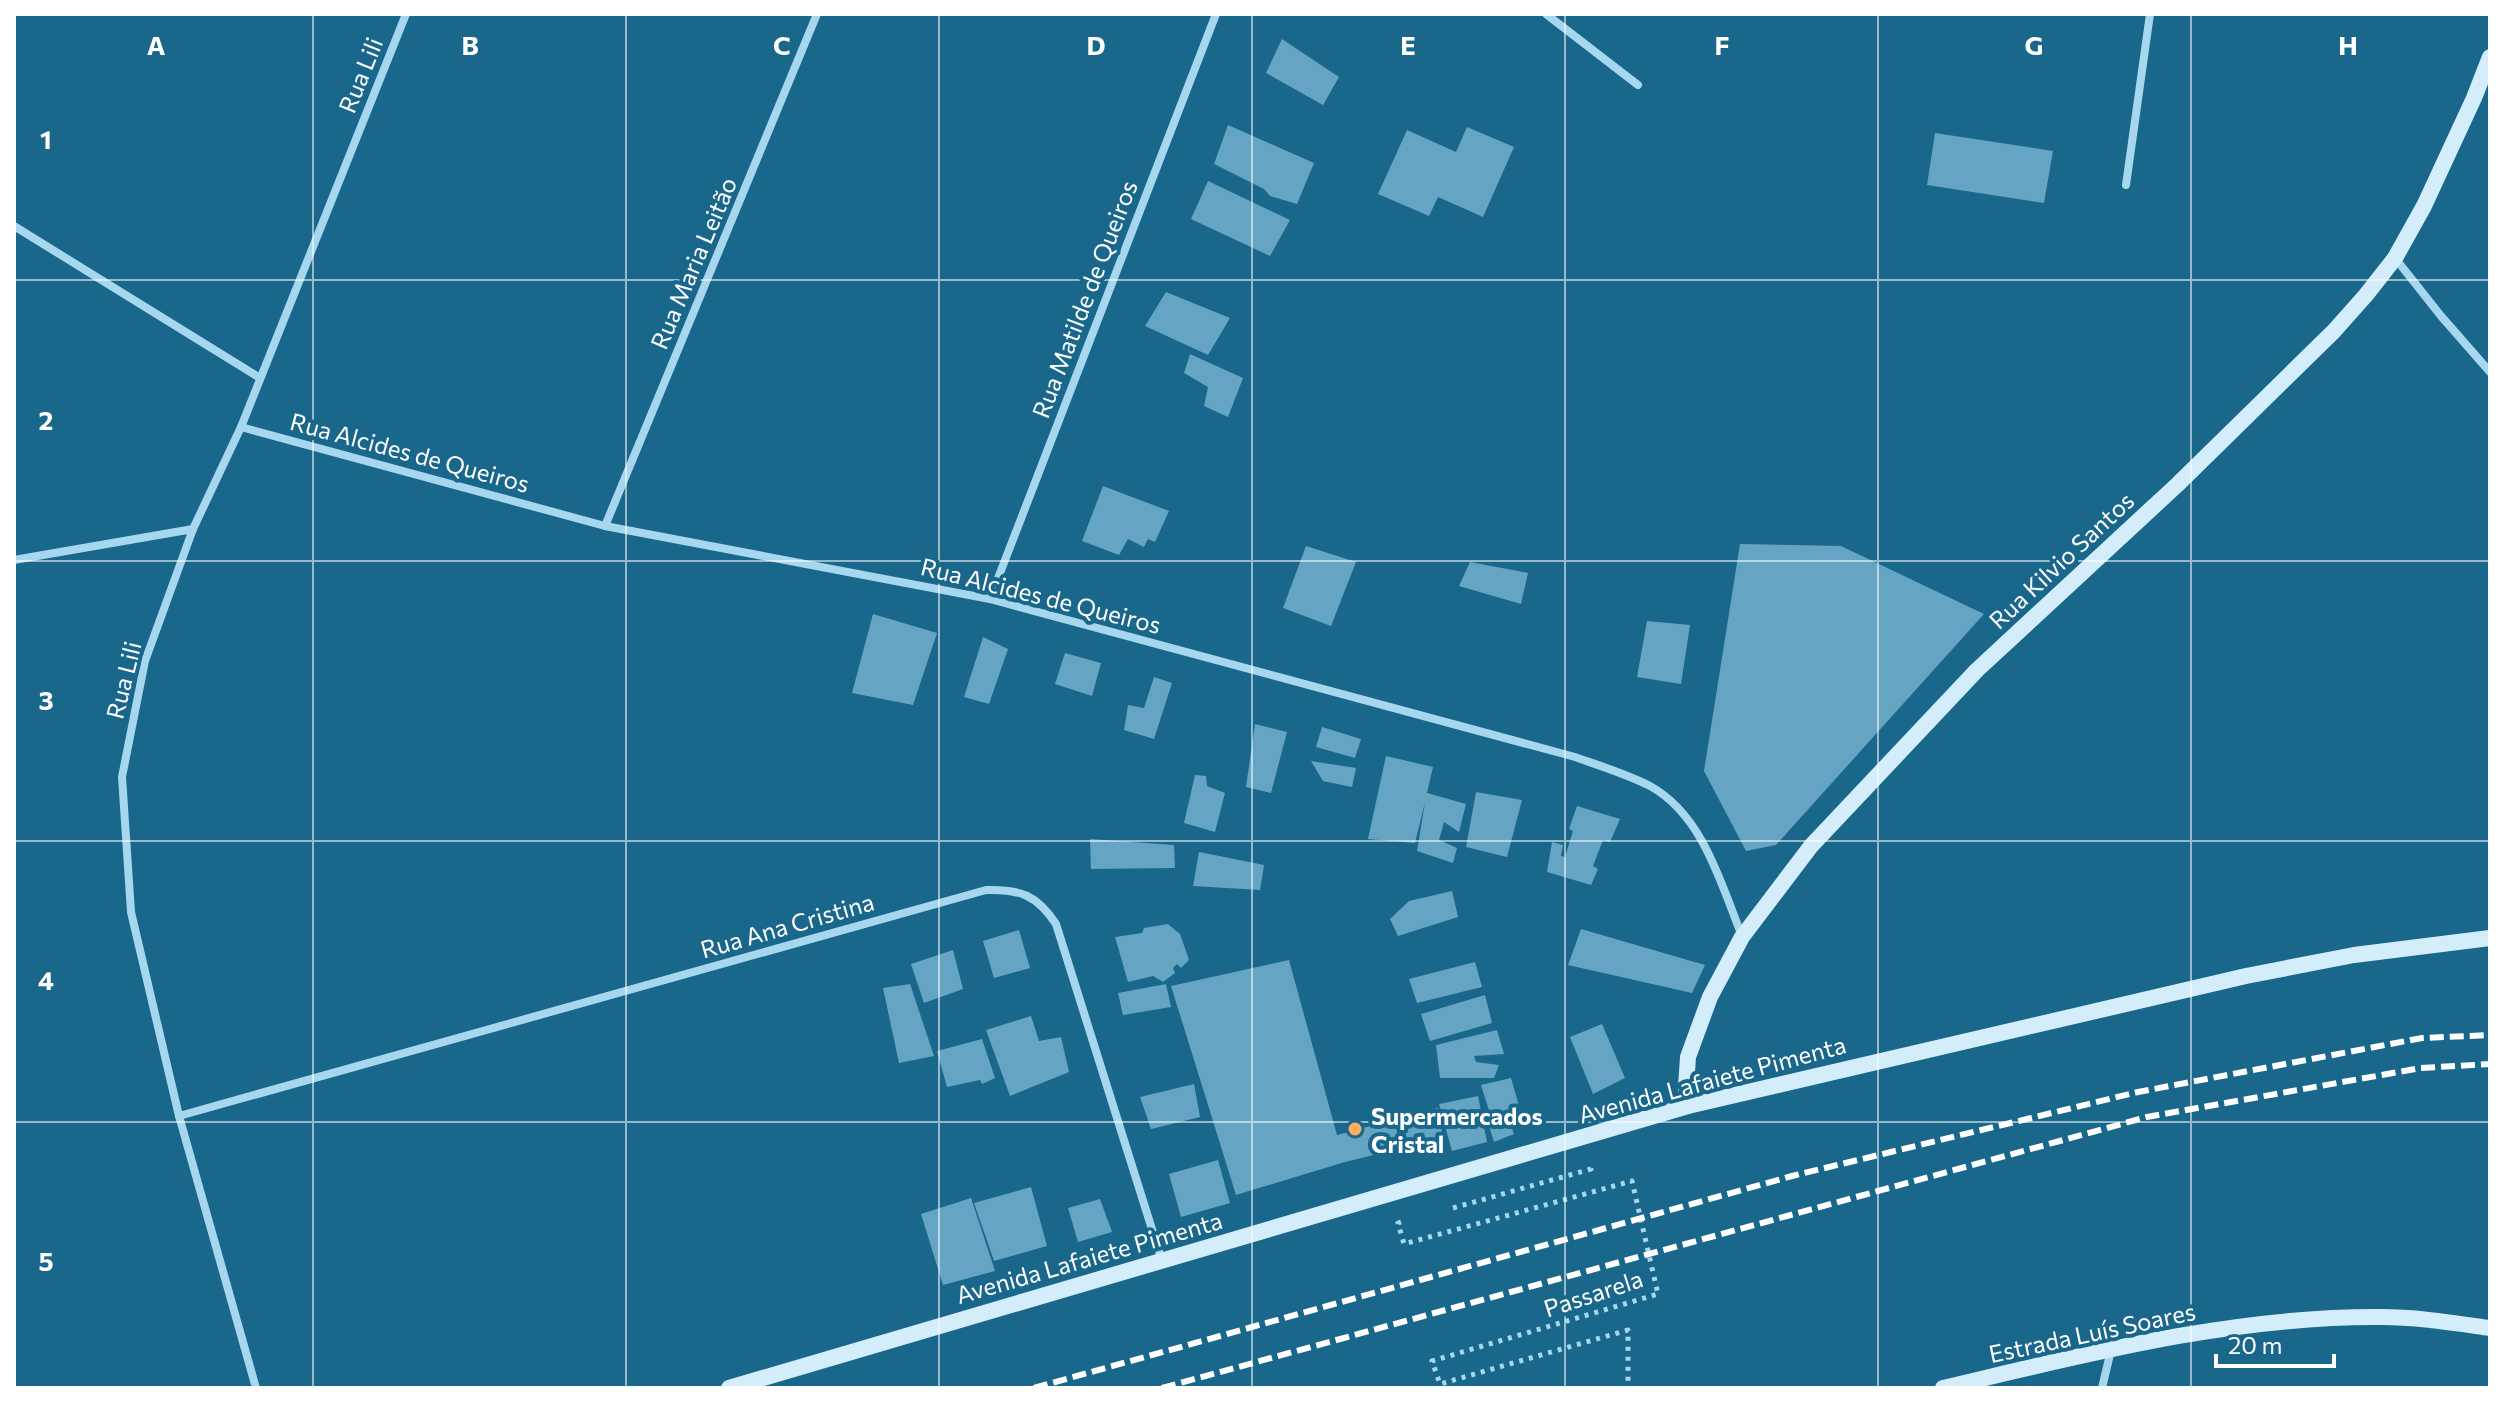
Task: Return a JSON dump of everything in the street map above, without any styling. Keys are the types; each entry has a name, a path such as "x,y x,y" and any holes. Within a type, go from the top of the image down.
{"main road":[{"name":"Rua Kilvio Santos","path":"1688,1106 1688,1057 1710,997 1742,937 1811,846 1977,670 2178,484 2334,331 2395,258 2447,159 2490,57"},
{"name":"Avenida Lafaiete Pimenta","path":"729,1388 1688,1106 2246,976 2354,955 2490,938"},
{"name":"Estrada Luís Soares","path":"1943,1388 2111,1348 2259,1324 2382,1317 2490,1328"}],"street":[{"name":"Rua Lili","path":"256,1388 179,1116 131,912 122,777 145,661 193,529 241,427 406,14"},
{"name":"Rua Maria Leitão","path":"605,526 817,14"},
{"name":"Rua Matilde de Queiros","path":"990,599 1216,14"},
{"path":"1546,14 1638,85"},
{"path":"2126,185 2150,14"},
{"path":"14,226 260,378"},
{"path":"2395,258 2490,372"},
{"name":"Rua Alcides de Queiros","path":"241,427 605,526 990,599 1575,757 1652,787 1687,816 1711,860 1742,937"},
{"path":"14,560 193,529"},
{"name":"Rua Ana Cristina","path":"179,1116 986,890 1010,889 1030,896 1046,909 1056,924 1162,1261"},
{"path":"2102,1388 2111,1348"}],"path":[{"path":"1442,1211 1591,1169"},
{"name":"Passarela","path":"1412,1219 1398,1223 1404,1244 1632,1181 1658,1294 1432,1361 1440,1384 1628,1330 1628,1388"}],"building":[{"path":"1282,39 1339,77 1323,105 1266,73"},
{"path":"1228,125 1314,163 1297,204 1270,196 1264,189 1214,164"},
{"path":"1467,127 1514,147 1483,217 1438,197 1429,216 1378,194 1407,130 1456,152"},
{"path":"1935,133 2053,151 2044,203 1927,185"},
{"path":"1208,181 1290,220 1270,256 1191,219"},
{"path":"1166,292 1230,318 1208,355 1145,326"},
{"path":"1190,354 1243,378 1228,417 1204,406 1208,387 1184,373"},
{"path":"1103,486 1169,511 1155,542 1148,539 1144,547 1128,539 1119,555 1082,541"},
{"path":"1740,544 1841,546 1984,614 1776,845 1746,851 1704,771"},
{"path":"1306,546 1356,562 1331,626 1283,608"},
{"path":"1470,562 1528,573 1521,604 1459,586"},
{"path":"873,614 937,633 913,705 852,693"},
{"path":"1647,621 1690,625 1681,684 1637,677"},
{"path":"983,637 1008,649 989,704 964,697"},
{"path":"1065,653 1101,663 1092,696 1055,684"},
{"path":"1154,677 1172,683 1154,739 1124,730 1128,705 1144,708"},
{"path":"1255,724 1287,732 1271,793 1246,787"},
{"path":"1322,727 1361,739 1355,758 1316,747"},
{"path":"1386,756 1433,767 1427,793 1466,804 1459,832 1444,822 1439,840 1457,848 1453,863 1417,851 1425,802 1415,843 1368,839"},
{"path":"1311,761 1356,768 1352,787 1323,781"},
{"path":"1195,775 1206,776 1207,786 1225,793 1215,832 1184,823"},
{"path":"1476,792 1522,800 1507,857 1466,847"},
{"path":"1577,806 1620,819 1610,842 1603,840 1593,866 1598,869 1591,885 1547,872 1552,842 1563,845 1561,856 1565,857 1573,831 1569,829"},
{"path":"1090,839 1174,845 1175,868 1091,869"},
{"path":"1199,852 1264,865 1260,890 1193,886"},
{"path":"1452,891 1458,917 1398,936 1390,919 1409,901"},
{"path":"1168,924 1180,934 1189,960 1181,968 1177,964 1173,968 1175,973 1163,982 1153,976 1128,982 1115,937 1142,933 1144,928"},
{"path":"1581,929 1705,965 1692,993 1568,965"},
{"path":"1019,930 1030,968 994,978 983,941"},
{"path":"953,950 963,989 924,1003 911,964"},
{"path":"1289,960 1337,1135 1438,1108 1443,1138 1345,1162 1236,1195 1171,986"},
{"path":"1475,962 1482,987 1417,1003 1409,979"},
{"path":"910,984 934,1056 899,1063 883,988"},
{"path":"1166,984 1171,1007 1123,1015 1118,993"},
{"path":"1485,995 1492,1023 1430,1041 1421,1014"},
{"path":"1031,1016 1039,1041 1061,1037 1069,1072 1010,1096 986,1030"},
{"path":"1602,1024 1625,1078 1593,1094 1570,1037"},
{"path":"1497,1030 1504,1054 1474,1056 1476,1062 1499,1065 1494,1078 1440,1078 1436,1045"},
{"path":"982,1039 995,1078 982,1084 980,1080 947,1087 937,1051"},
{"path":"1511,1078 1521,1113 1492,1120 1481,1085"},
{"path":"1194,1084 1200,1117 1151,1129 1140,1097"},
{"path":"1478,1096 1487,1142 1452,1151 1439,1104"},
{"path":"1509,1120 1514,1134 1494,1142 1489,1126"},
{"path":"1218,1160 1230,1203 1181,1217 1169,1174"},
{"path":"1031,1187 1047,1246 994,1261 974,1203"},
{"path":"971,1198 995,1271 943,1285 921,1214"},
{"path":"1100,1199 1112,1232 1078,1242 1068,1208"}],"railway":[{"path":"1034,1388 1792,1176 2138,1092 2422,1038 2490,1035"},
{"path":"1162,1388 2147,1117 2421,1068 2490,1064"}],"place":[{"name":"Supermercados Cristal","path":"1355,1129"}]}
